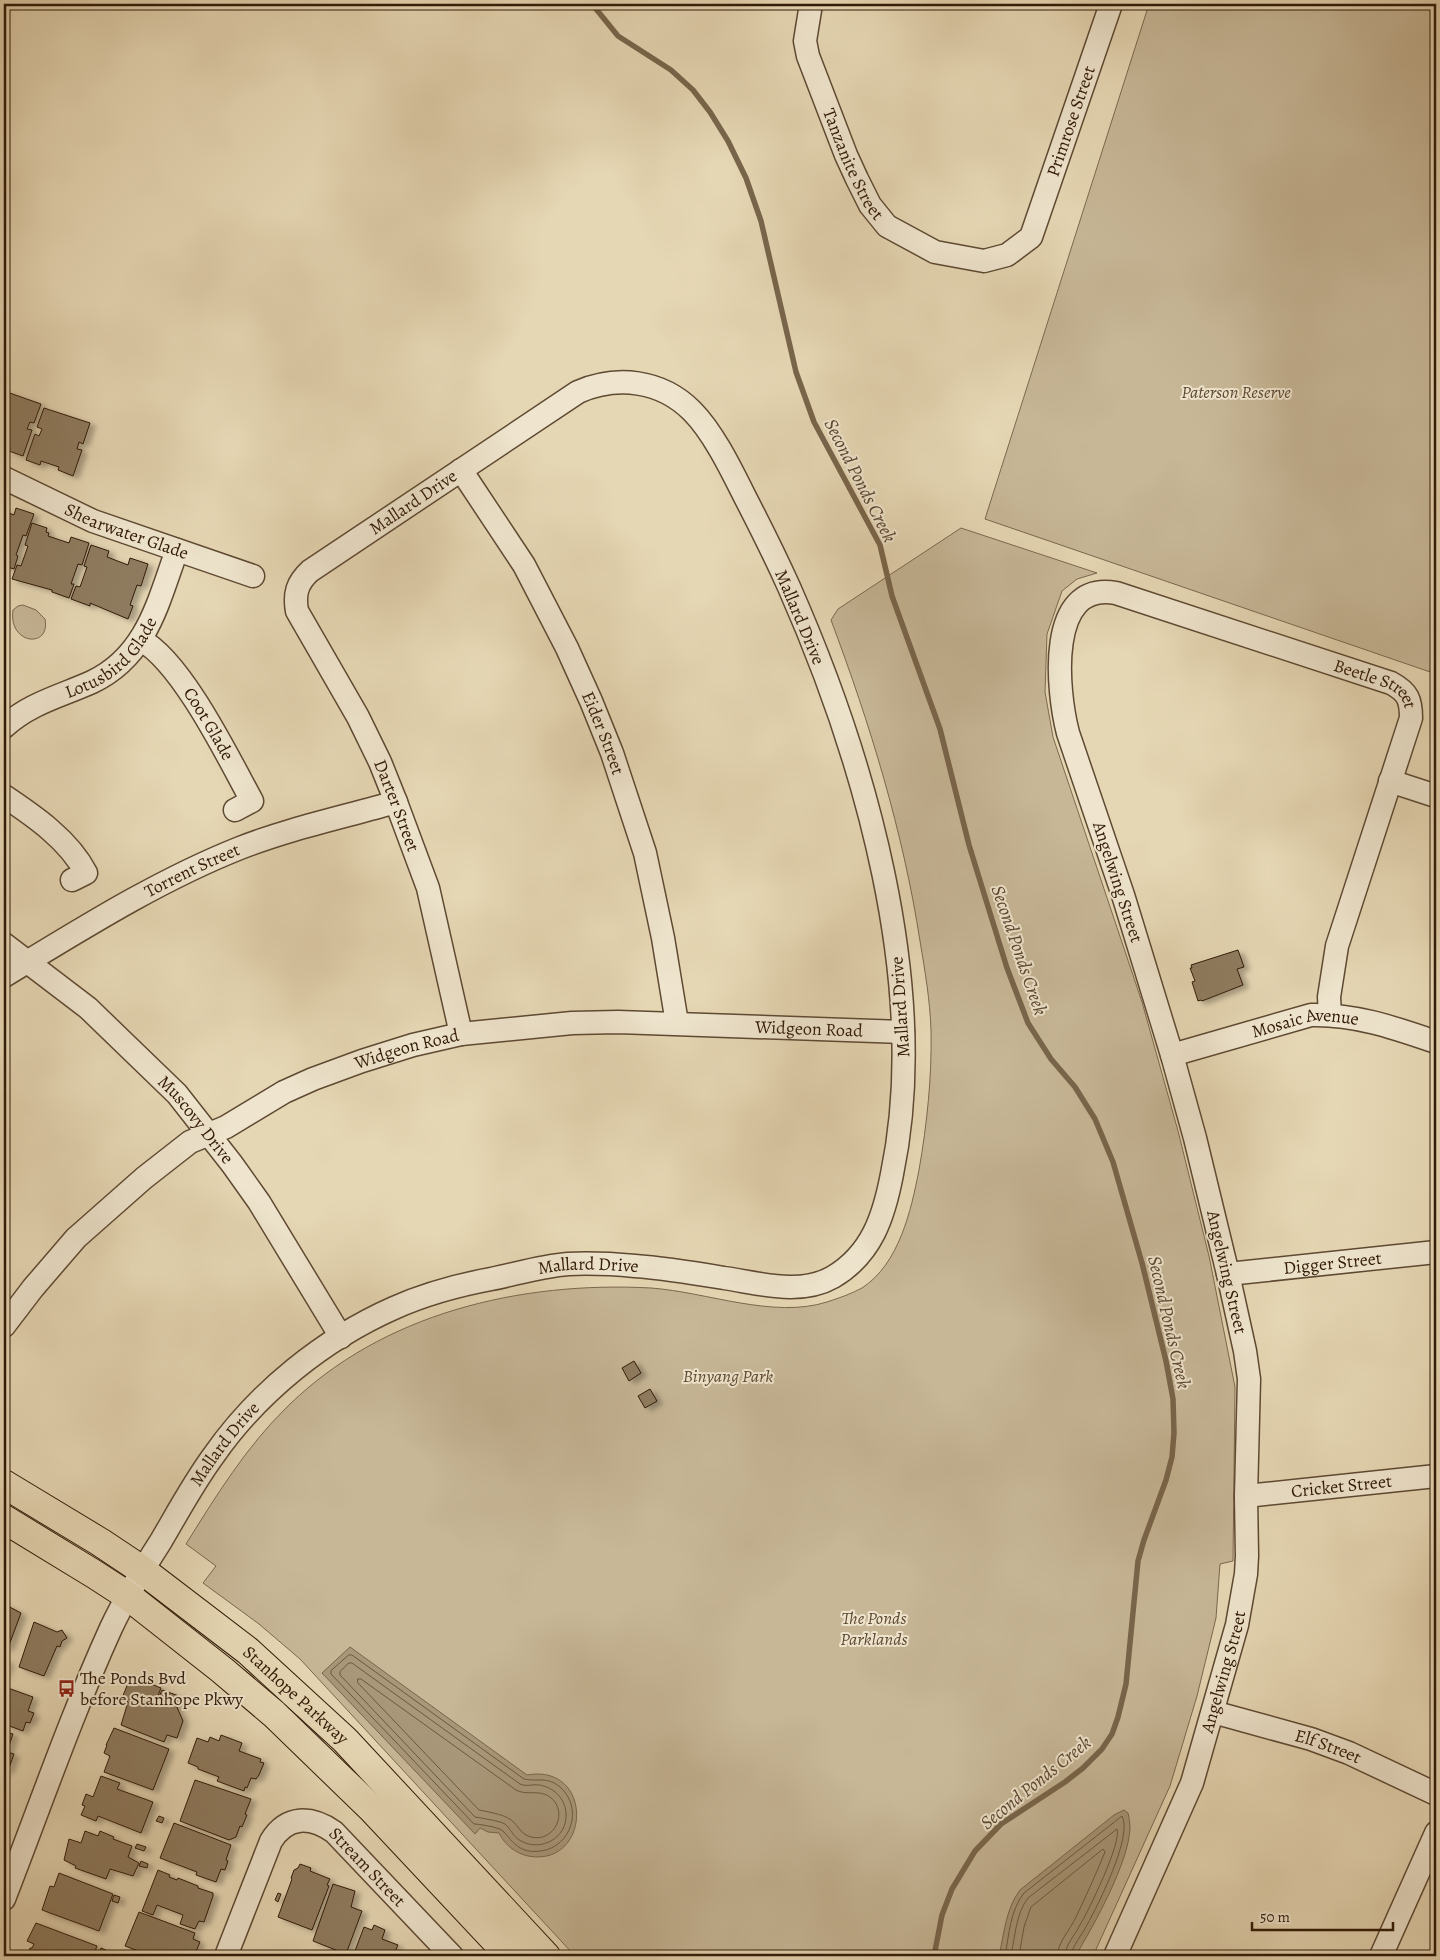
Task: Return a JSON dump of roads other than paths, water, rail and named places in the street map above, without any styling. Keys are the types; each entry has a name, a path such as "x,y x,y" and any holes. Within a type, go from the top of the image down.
{"main road":[{"name":"Stanhope Parkway","path":"4,1484 104,1544 142,1570 248,1652 345,1740 546,1956"},
{"name":"Stanhope Parkway","path":"4,1519 128,1596 222,1670 325,1762 372,1809 510,1956"}],"street":[{"name":"Tanzanite Street","path":"811,4 805,41 808,56 857,179 870,205 888,226 935,252 984,261 1007,255 1031,237"},
{"name":"Primrose Street","path":"1031,237 1111,4"},
{"name":"Mallard Drive","path":"4,1899 77,1709 113,1625 142,1570 215,1453 256,1405 294,1370 341,1336 396,1306 467,1284 563,1264 634,1266 728,1278 765,1286 809,1286 824,1282 852,1264 874,1236 889,1190 897,1153 903,1105 904,1068 903,1032 896,956 882,874 854,763 838,710 804,621 739,485 697,416 674,396 642,384 617,382 594,385 578,392 310,571 302,578 296,592"},
{"name":"Eider Street","path":"461,470 524,565 567,648 612,753 645,853 661,929 677,1023"},
{"name":"Shearwater Glade","path":"4,478 86,518 253,576"},
{"name":"Lotusbird Glade","path":"4,726 31,707 104,676 123,662 141,640 154,614 177,550"},
{"name":"Beetle Street","path":"1087,595 1103,590 1116,593 1376,678 1402,690 1411,706 1411,718 1337,946 1329,997 1330,1015"},
{"name":"Darter Street","path":"296,592 296,606 301,620 358,717 380,762 396,802 428,888 461,1034"},
{"name":"Angelwing Street","path":"1087,595 1075,605 1063,637 1059,673 1062,711 1123,895 1172,1055 1228,1274 1245,1351 1249,1379 1246,1496 1247,1556 1244,1590 1237,1625 1214,1712 1192,1783 1115,1956"},
{"name":"Coot Glade","path":"141,640 156,650 187,690 252,801 235,810"},
{"path":"1390,781 1436,796"},
{"path":"4,796 31,814 79,858 86,873 72,880"},
{"name":"Torrent Street","path":"4,976 136,898 240,848 288,831 396,802"},
{"name":"Muscovy Drive","path":"4,944 88,1008 177,1094 259,1202 341,1336"},
{"name":"Mosaic Avenue","path":"1172,1055 1311,1015 1330,1015 1372,1021 1436,1042"},
{"name":"Widgeon Road","path":"4,1326 76,1238 102,1213 190,1142 226,1127 258,1106 313,1079 413,1045 461,1034 572,1023 677,1023 903,1032"},
{"name":"Digger Street","path":"1228,1274 1436,1252"},
{"name":"Cricket Street","path":"1246,1496 1436,1476"},
{"name":"Elf Street","path":"1214,1712 1311,1739 1349,1753 1436,1794"},
{"name":"Stream Street","path":"226,1956 271,1840 276,1832 283,1826 295,1821 313,1820 324,1824 334,1832 452,1956"},
{"path":"1381,1956 1436,1833"}],"water":[{"path":"350,1647 527,1775 549,1776 565,1784 574,1799 577,1816 573,1832 564,1847 549,1855 528,1856 511,1848 499,1833 488,1832 480,1828 475,1834 322,1673"},
{"path":"1124,1810 1128,1813 1130,1828 1124,1858 1101,1911 1076,1955 999,1956 1009,1913 1020,1890 1114,1815"}],"waterway":[{"name":"Second Ponds Creek","path":"592,4 618,36 671,70 693,90 710,112 728,141 746,178 761,221 796,372 814,422 880,545 892,596 940,729 969,845 1007,968 1028,1023 1051,1059 1075,1087 1095,1119 1113,1162 1142,1263 1166,1361 1173,1399 1174,1433 1172,1457 1138,1561 1126,1684 1112,1734 1102,1749 1083,1768 1001,1824 975,1851 952,1889 942,1915 934,1956"}],"place":[{"name":"The Ponds Bvd before Stanhope Pkwy","path":"66,1688"}],"park label":[{"name":"Paterson Reserve","path":"1236,392"},
{"name":"Binyang Park","path":"728,1376"},
{"name":"The Ponds Parklands","path":"874,1628"}]}
